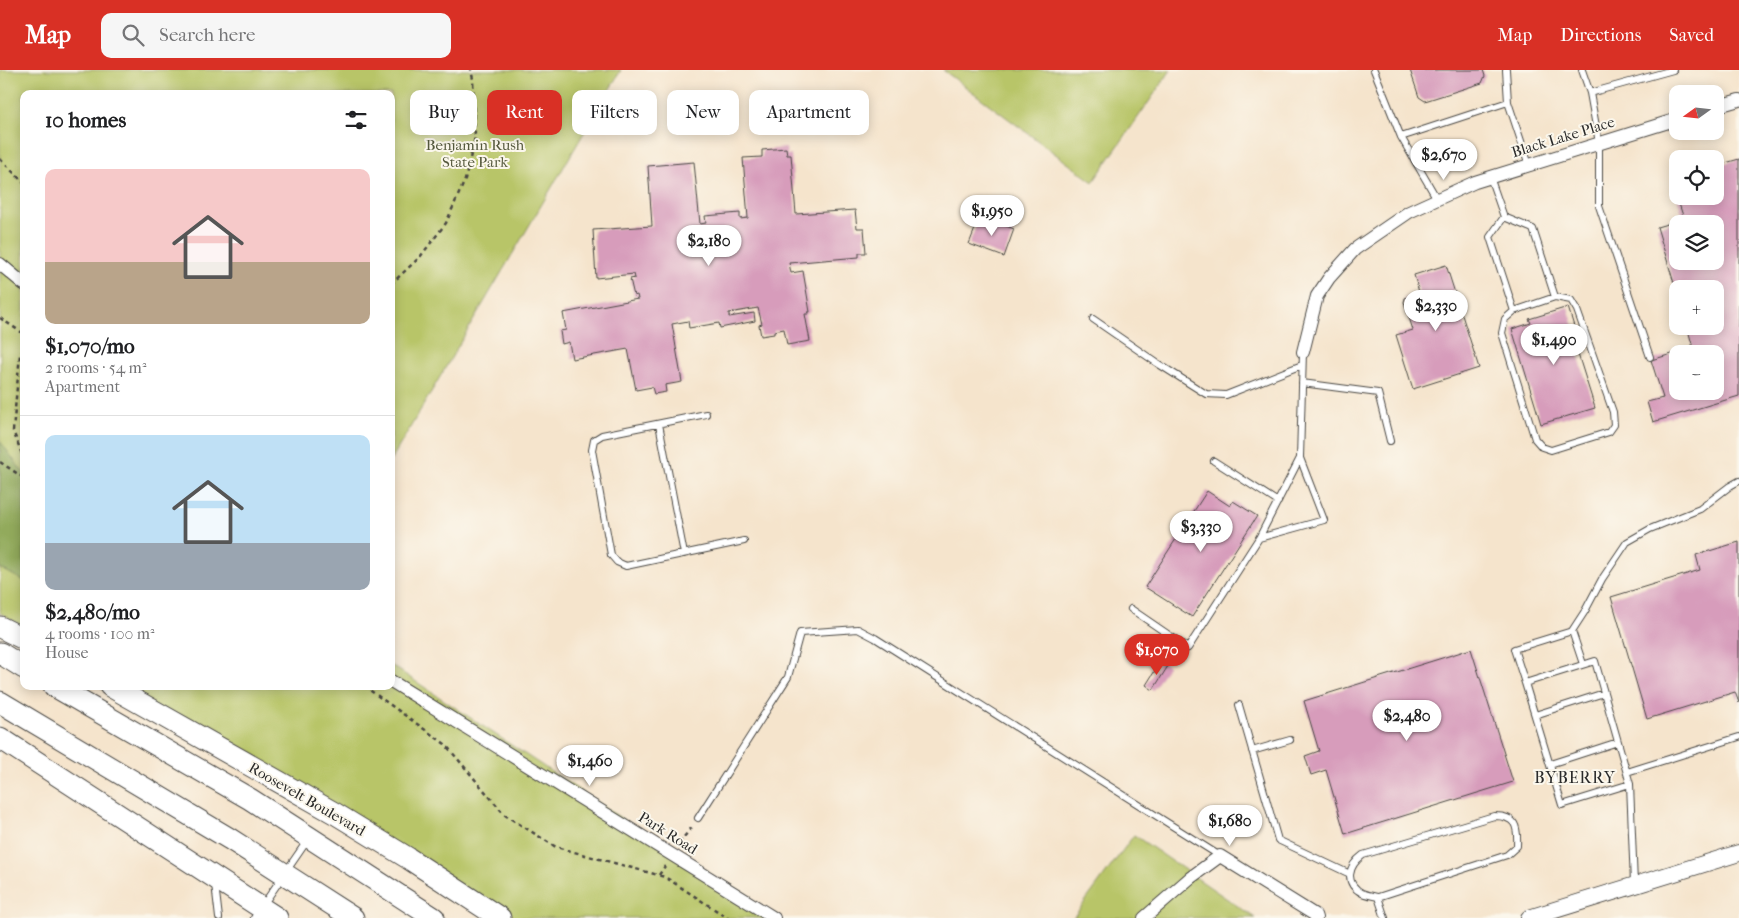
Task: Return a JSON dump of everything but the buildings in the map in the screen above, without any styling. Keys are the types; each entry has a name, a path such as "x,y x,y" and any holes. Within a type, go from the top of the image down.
{"highway":[{"path":"0,627 20,637"},
{"path":"0,653 20,666"},
{"name":"Roosevelt Boulevard","path":"61,690 178,757 310,837 434,918"},
{"name":"Roosevelt Boulevard","path":"117,690 336,814 500,918"},
{"path":"0,702 167,801 353,918"},
{"path":"0,738 215,878 264,915"}],"street":[{"path":"1724,104 1739,100"},
{"name":"Black Lake Place","path":"1302,358 1317,296 1329,278 1354,249 1409,212 1475,182 1669,122"},
{"path":"0,264 20,281"},
{"name":"Park Road","path":"395,683 774,918"},
{"path":"1532,918 1739,853"},
{"path":"1144,918 1190,878 1220,856 1316,918"}],"lane":[{"path":"1374,70 1401,137 1437,199"},
{"path":"1506,70 1508,102 1529,165"},
{"path":"1582,70 1590,93 1599,144 1598,206 1650,357"},
{"path":"1590,93 1673,70"},
{"path":"1401,137 1508,102"},
{"path":"1490,177 1504,217 1533,229 1555,297"},
{"path":"1504,217 1490,238 1514,311"},
{"path":"1555,297 1571,300 1577,310 1613,412 1614,425 1609,432 1551,450 1542,447 1535,439 1502,332 1504,319 1514,311 1555,297"},
{"path":"1093,319 1206,394 1226,395 1302,358 1300,458 1324,520 1260,538"},
{"path":"1302,383 1378,393 1390,441"},
{"path":"706,414 602,435 594,440 592,450 611,555 617,562 626,566 744,541"},
{"path":"659,424 684,554"},
{"path":"1131,610 1188,648 1260,538 1300,458"},
{"path":"1214,461 1278,502"},
{"path":"1630,784 1562,805 1514,649 1572,630 1585,611 1602,579 1627,542 1650,529 1700,510 1739,481"},
{"path":"698,818 788,677 800,633 858,630 875,638 1220,856"},
{"path":"1572,630 1583,664"},
{"path":"1525,683 1595,661 1630,784 1634,886"},
{"path":"1535,715 1604,694"},
{"path":"1239,704 1278,840 1350,874"},
{"path":"1626,772 1739,737"},
{"path":"1252,751 1290,740"},
{"path":"1550,764 1618,742"},
{"path":"1494,816 1506,816 1514,822 1518,834 1517,846 1507,855 1378,897 1364,894 1354,887 1350,874 1354,862 1363,855 1494,816"},
{"path":"264,915 284,874 310,837"},
{"path":"215,878 219,918"},
{"path":"1378,897 1385,918"}],"path":[{"path":"395,280 420,257 446,223 465,180 475,137 471,70"},
{"path":"0,159 20,179"},
{"path":"0,318 20,331"},
{"path":"20,354 13,431 20,449"},
{"path":"0,462 20,475"},
{"path":"370,690 445,744 505,814 556,846 665,877 728,918"},
{"path":"676,846 698,818"},
{"path":"659,875 668,860"}],"green space":[{"name":"Benjamin Rush State Park","path":"0,70 621,70 609,90 572,90 572,135 583,135 395,453 395,90 20,90 20,625 0,613"},
{"path":"943,70 1171,70 1093,182"},
{"path":"0,441 20,468 20,579 0,568"},
{"path":"395,668 771,918 503,918 128,690 395,690"},
{"path":"1134,835 1255,918 1073,918"}],"district":[{"name":"BYBERRY","path":"1575,777"}]}
